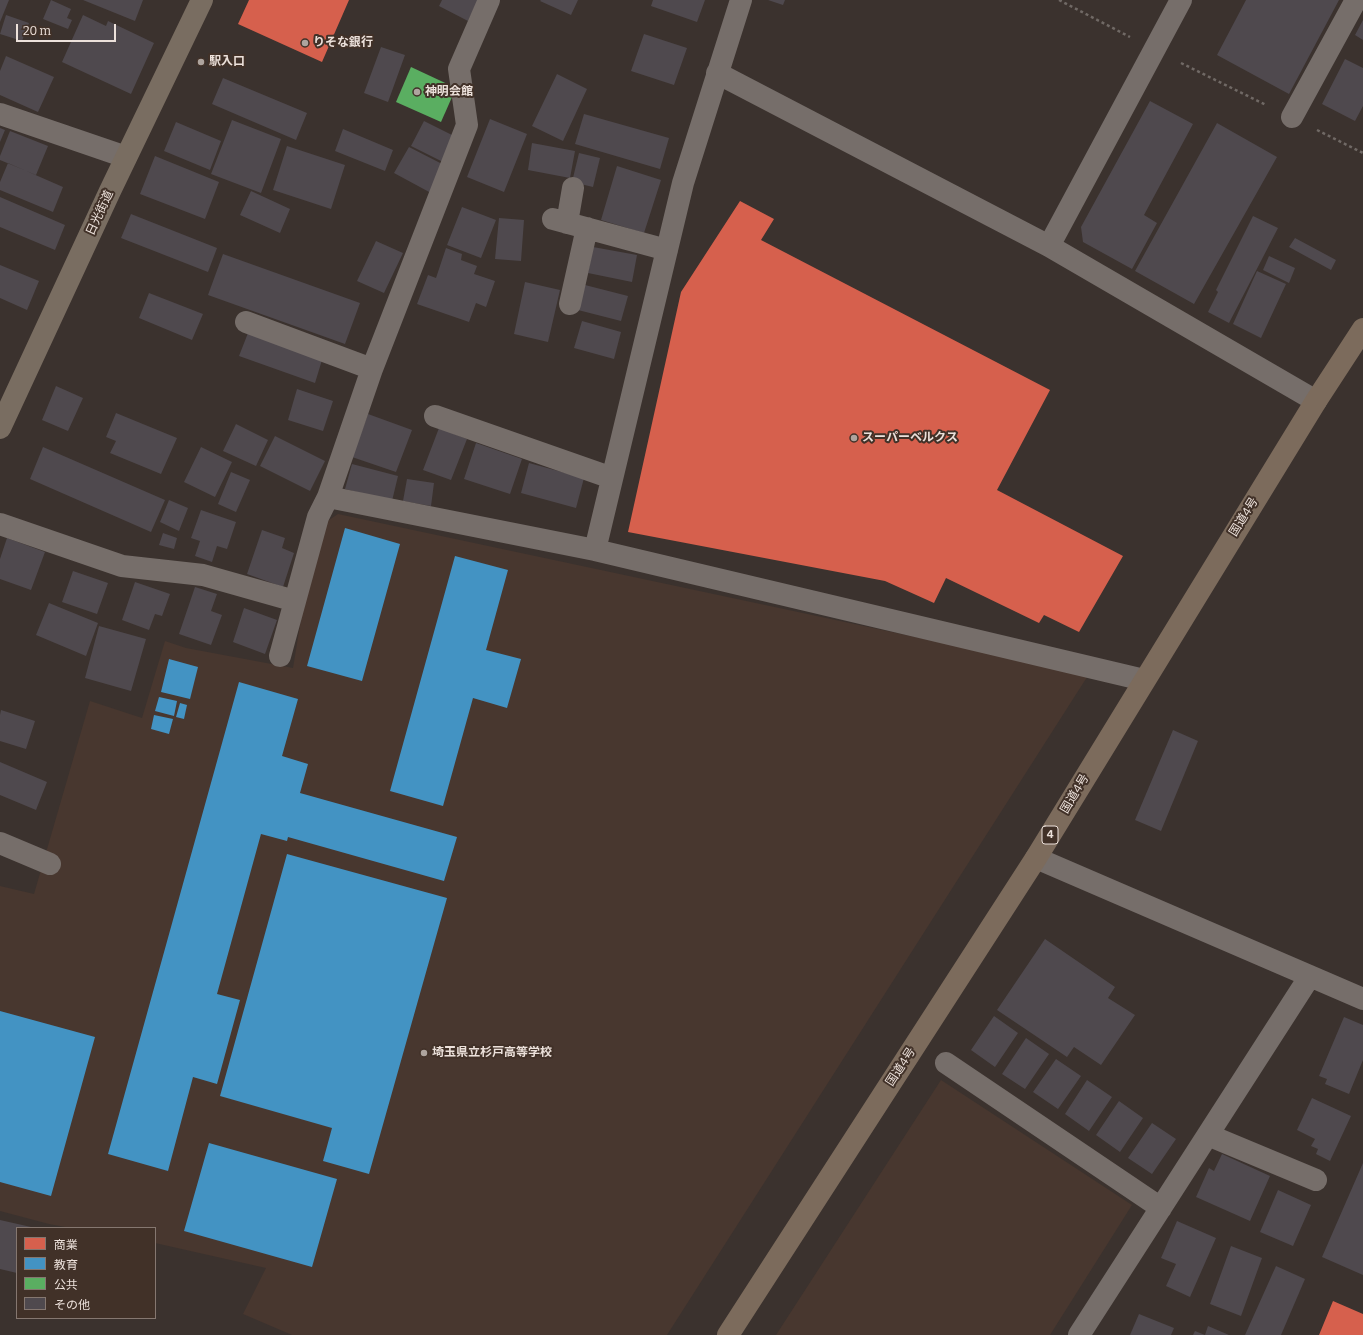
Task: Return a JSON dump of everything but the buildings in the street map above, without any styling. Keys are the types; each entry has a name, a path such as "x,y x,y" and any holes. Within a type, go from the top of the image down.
{"highway":[{"name":"国道4号","path":"728,1335 1036,858 1316,401 1363,328"}],"main road":[{"name":"日光街道","path":"0,428 126,158 202,0"}],"street":[{"path":"280,656 318,517 328,497 372,369 467,125 459,69 489,0"},
{"path":"595,550 683,183 741,0"},
{"path":"1048,246 1181,0"},
{"path":"1292,118 1356,0"},
{"path":"717,73 1048,246 1316,401"},
{"path":"0,114 126,158"},
{"path":"570,304 569,223 573,188"},
{"path":"569,223 667,250"},
{"path":"246,322 372,369"},
{"path":"435,416 612,478"},
{"path":"328,497 595,550 1144,680"},
{"path":"0,524 122,566 203,575 295,602"},
{"path":"0,843 50,864"},
{"path":"1036,858 1363,999"},
{"path":"1079,1335 1310,976"},
{"path":"946,1063 1161,1208"},
{"path":"1208,1135 1316,1180"}],"path":[{"path":"1060,0 1155,50 1363,153"}],"shaded area":[{"name":"埼玉県立杉戸高等学校","path":"338,514 1089,674 667,1335 292,1335 243,1314 266,1268 156,1243 156,1227 66,1227 0,1211 0,886 34,894 90,701 142,718 165,641 186,648 293,668 305,595 323,524"},
{"path":"941,1080 1132,1205 1050,1335 776,1335"}],"place":[{"name":"りそな銀行","path":"305,43"},
{"name":"駅入口","path":"201,62"},
{"name":"神明会館","path":"417,92"},
{"name":"スーパーベルクス","path":"854,438"},
{"name":"埼玉県立杉戸高等学校","path":"424,1053"}]}
